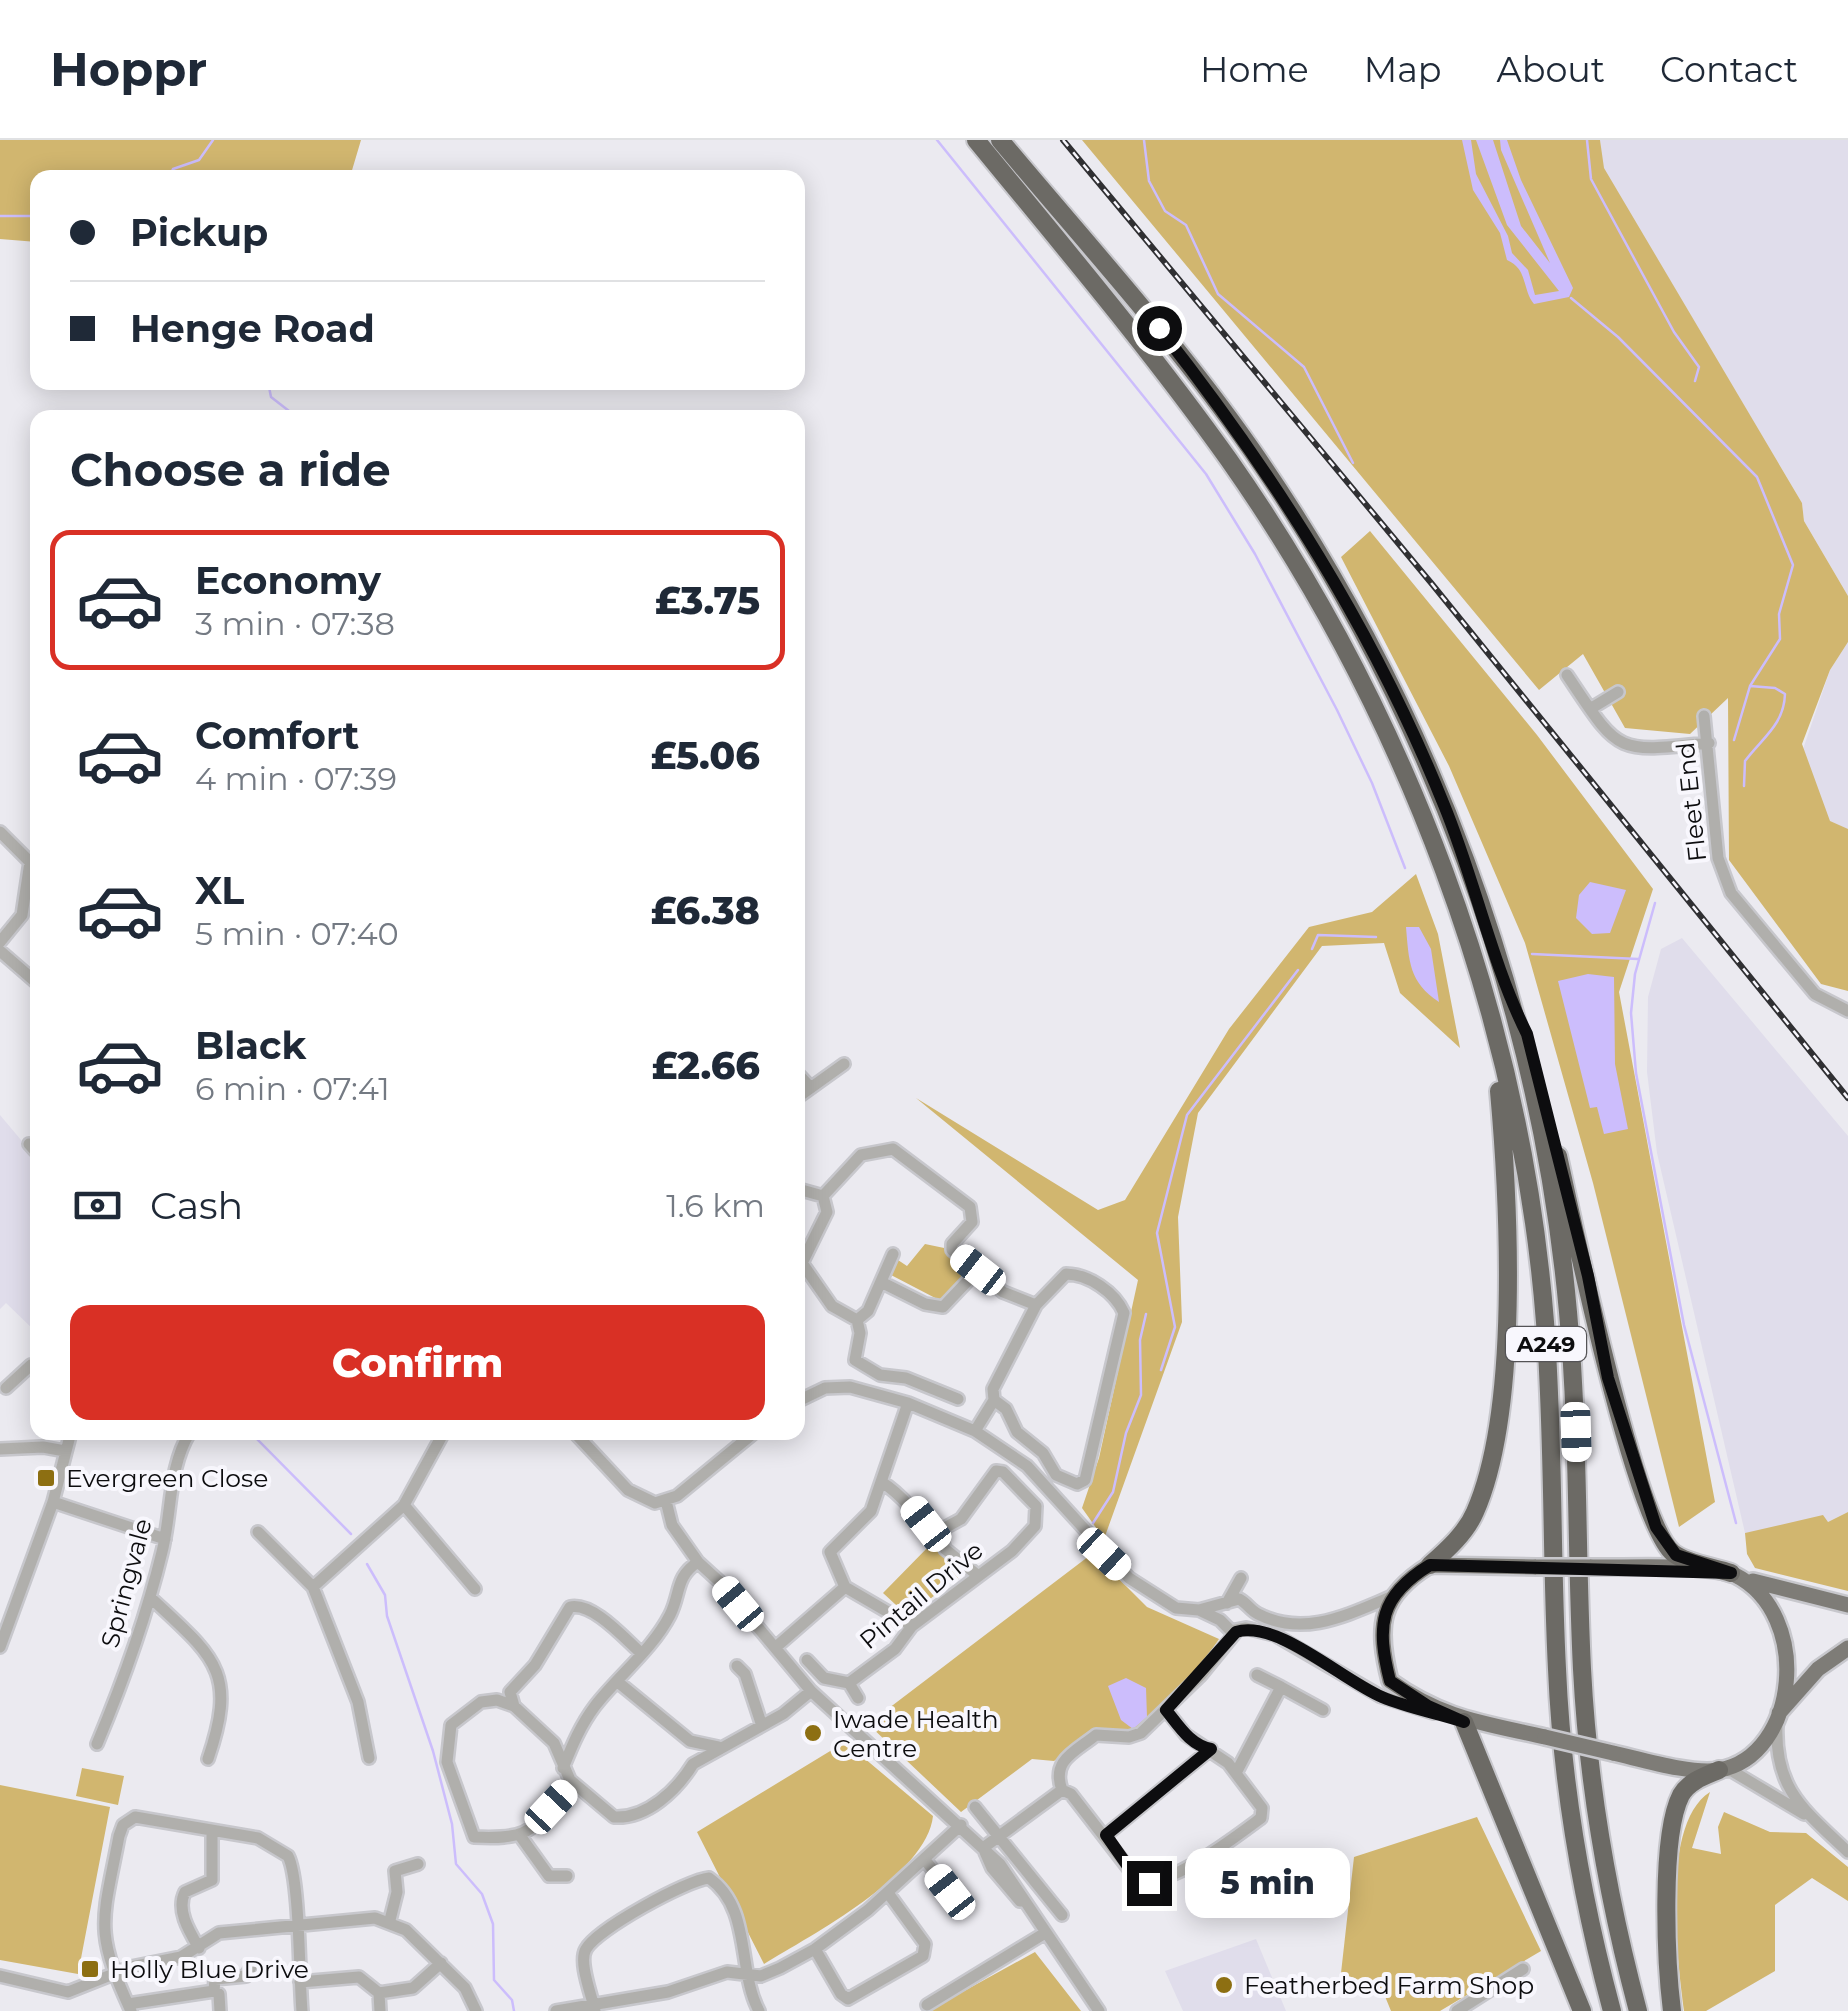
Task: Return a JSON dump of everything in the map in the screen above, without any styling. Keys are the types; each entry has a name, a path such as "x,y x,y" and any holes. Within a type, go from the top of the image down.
{"highway":[{"name":"A249","path":"976,140 1142,344 1228,460 1292,558 1370,699 1456,907 1513,1110 1544,1319 1563,1752 1584,1892 1612,2011"},
{"name":"A249","path":"1000,140 1205,387 1331,573 1392,689 1444,804 1511,1003 1548,1168 1566,1290 1591,1773 1606,1876 1638,2011"},
{"name":"A249","path":"1511,1003 1527,1034 1588,1276 1608,1378 1656,1527 1676,1555 1731,1573"},
{"name":"A249","path":"1430,1565 1464,1531 1476,1512 1498,1418 1506,1229 1490,1021"},
{"path":"1464,1722 1582,2011"},
{"path":"1672,2011 1667,1932 1672,1820 1684,1791 1719,1770"}],"main road":[{"path":"1731,1573 1760,1590 1786,1639 1788,1678 1777,1714 1763,1740 1719,1770 1464,1722 1428,1706 1390,1681 1380,1635 1394,1596 1430,1565 1731,1573 1848,1605"},
{"path":"1777,1714 1818,1669 1848,1648"}],"street":[{"path":"1567,676 1606,733 1628,748 1709,743"},
{"path":"1590,709 1618,692"},
{"name":"Fleet End","path":"1704,716 1718,858 1731,893 1816,994 1848,1010"},
{"path":"0,832 30,862 22,915 0,942"},
{"path":"0,951 30,977"},
{"path":"805,1092 844,1064"},
{"path":"805,1082 811,1088"},
{"path":"823,1196 861,1155 892,1149 970,1207 972,1222 952,1244 952,1250 1003,1292 1036,1305"},
{"path":"805,1191 823,1196"},
{"path":"805,1256 828,1212 823,1196"},
{"path":"857,1320 868,1311 893,1254"},
{"path":"805,1266 832,1306 857,1320 860,1332 856,1360 880,1374 906,1378 958,1399"},
{"path":"881,1282 924,1304 943,1307 978,1270"},
{"path":"975,1430 994,1400 993,1389 1036,1305 1066,1274 1079,1274 1113,1298 1124,1313 1086,1480 1077,1484 1056,1474 994,1400"},
{"path":"6,1388 30,1366"},
{"path":"805,1393 850,1387 908,1403 975,1430 1027,1466 1129,1578 1176,1608 1199,1610 1228,1601 1281,1622 1317,1625 1394,1596"},
{"path":"908,1403 871,1510 830,1552 845,1587 912,1626"},
{"path":"0,1647 52,1502 68,1440"},
{"name":"Springvale","path":"97,1744 150,1598 165,1540 172,1484 185,1440"},
{"path":"313,1587 404,1505 440,1440"},
{"path":"582,1440 636,1496 666,1501 745,1440"},
{"path":"0,1450 44,1447 65,1451"},
{"name":"Pintail Drive","path":"849,1683 895,1648 912,1626 948,1602 976,1574 1029,1533 1038,1520 1036,1506 1003,1472 996,1471 961,1519 939,1531"},
{"path":"883,1483 926,1524 939,1531 945,1549 976,1574"},
{"path":"666,1501 672,1525 698,1562 776,1647 810,1691 983,1848 1008,1890 1028,1907 1099,2011"},
{"path":"52,1502 165,1540"},
{"path":"404,1505 475,1589"},
{"path":"258,1532 313,1587 358,1702 368,1758"},
{"path":"566,1774 568,1749 598,1703 619,1683 670,1616 680,1578 698,1562"},
{"path":"1166,1710 1186,1735 1200,1747 1211,1749 1236,1772 1262,1808 1261,1818 1188,1868 1149,1883 1139,1882 1072,1794 1062,1790 1056,1774 1059,1764 1096,1735 1128,1737 1141,1733 1166,1710 1217,1651 1241,1630 1250,1607 1241,1578 1228,1601 1217,1651"},
{"path":"776,1647 845,1587"},
{"path":"150,1598 192,1636 215,1666 223,1688 222,1717 208,1760"},
{"path":"514,1706 510,1692 534,1665 570,1607 578,1605 592,1612 641,1652"},
{"path":"1199,1610 1241,1630 1275,1636 1380,1696 1464,1722"},
{"name":"Pintail Drive","path":"807,1660 824,1678 849,1683 858,1698"},
{"path":"737,1666 745,1674 762,1723"},
{"path":"1257,1675 1323,1710"},
{"path":"619,1683 690,1741 718,1747"},
{"path":"1236,1772 1281,1687"},
{"path":"566,1774 614,1818 636,1817 684,1778 693,1764 783,1714 810,1691"},
{"path":"497,1700 514,1706 554,1744 569,1788 521,1838 474,1837 447,1762 451,1725 481,1702 497,1700"},
{"path":"1777,1714 1777,1764 1784,1783 1812,1818 1848,1852"},
{"path":"690,1741 693,1764"},
{"path":"1106,1835 1211,1749"},
{"path":"1719,1770 1732,1771 1812,1818"},
{"path":"983,1848 1062,1790"},
{"path":"975,1806 1062,1915"},
{"path":"214,1992 130,2008 114,1974 103,1940 103,1906 123,1825 135,1816 258,1838 288,1856 296,1884 302,2011"},
{"path":"556,2011 595,2009 698,1985 727,1972 761,1976 815,1949 888,1894 961,1825"},
{"path":"199,1948 187,1927 181,1900 185,1892 212,1880 212,1831"},
{"path":"521,1838 553,1879 566,1876"},
{"path":"925,1860 950,1892"},
{"path":"390,1920 397,1892 396,1871 418,1864"},
{"path":"595,2009 584,1958 588,1946 638,1911 699,1879 710,1878 720,1885 742,1931 744,1973 760,2011"},
{"path":"815,1949 841,1994 848,1998 923,1956 925,1944 888,1894"},
{"path":"0,1976 68,1992 114,1974 181,1958 219,1932 354,1918 390,1920 441,1962 465,1988 476,2011"},
{"path":"927,2005 994,1971 1045,1933"},
{"path":"379,1993 413,1988 441,1962"},
{"path":"214,1992 215,1978 246,1976 252,1966"},
{"path":"1457,2011 1523,1968"},
{"path":"300,1982 359,1976 379,1993 380,2011"},
{"path":"214,1992 218,1994 220,2011"}],"shaded area":[{"path":"0,140 361,140 352,170 30,170 30,241 0,239"},
{"path":"1082,140 1600,140 1604,168 1802,503 1804,521 1848,596 1848,642 1830,670 1802,744 1830,821 1848,829 1848,991 1821,984 1729,860 1728,698 1690,734 1625,728 1583,654 1539,690"},
{"path":"1462,140 1471,140 1476,174 1508,236 1512,253 1528,270 1535,295 1559,291 1507,225 1476,140 1493,140 1521,226 1550,263 1501,150 1500,140 1507,140 1521,180 1573,288 1569,297 1534,304 1522,274 1507,260 1500,233 1473,190"},
{"path":"1600,140 1848,140 1848,596 1804,521 1802,503 1603,168"},
{"path":"1370,531 1537,735 1653,889 1619,992 1715,1502 1679,1527 1593,1183 1525,943 1449,766 1341,557"},
{"path":"1848,642 1848,971 1799,761 1830,670"},
{"path":"1416,874 1438,934 1460,1048 1400,993 1384,943 1322,946 1198,1113 1178,1217 1182,1322 1104,1539 1082,1508 1099,1458 1138,1280 916,1098 1098,1210 1125,1200 1229,1029 1309,927 1372,912"},
{"path":"1590,882 1626,890 1610,933 1592,934 1576,918 1579,895"},
{"path":"1406,927 1419,927 1431,949 1439,1002 1422,987 1412,970"},
{"path":"1682,938 1848,1136 1848,1512 1828,1522 1745,1533 1657,1153 1647,1072 1648,997 1661,949"},
{"path":"1588,974 1614,977 1615,1064 1628,1129 1604,1134 1597,1107 1590,1108 1558,981"},
{"path":"0,1115 30,1151 30,1326 6,1303 0,1309"},
{"path":"925,1244 949,1249 967,1266 967,1273 941,1301 891,1275 898,1260 907,1266"},
{"path":"1848,1512 1848,1591 1755,1568 1747,1554 1745,1533 1823,1515 1828,1522"},
{"path":"932,1543 961,1575 908,1616 883,1593"},
{"path":"1093,1553 1147,1607 1219,1639 1177,1694 1137,1730 1121,1734 1094,1730 1054,1761 1032,1759 961,1812 868,1724"},
{"path":"1126,1678 1146,1688 1147,1717 1133,1729 1121,1720 1108,1686"},
{"path":"845,1742 933,1816 926,1838 911,1860 864,1901 764,1964 697,1832"},
{"path":"82,1768 124,1776 118,1805 76,1796"},
{"path":"0,1785 110,1807 78,1974 0,1960"},
{"path":"1710,1792 1692,1848 1721,1854 1718,1827 1724,1812 1770,1832 1806,1833 1848,1867 1848,1901 1812,1878 1775,1905 1775,1971 1706,2011 1684,2011 1676,1926 1678,1861 1694,1808"},
{"path":"1477,1817 1541,1951 1440,2011 1391,2011 1382,1989 1341,1973 1354,1857"},
{"path":"1256,1939 1286,2011 1183,2011 1165,1971"},
{"path":"1035,1952 1081,2011 928,2011"}],"waterway":[{"path":"173,170 199,160 213,140"},
{"path":"937,140 1206,474 1255,554 1337,710 1372,783 1405,868"},
{"path":"1144,140 1149,181 1165,211 1186,225 1218,294 1304,367 1353,463"},
{"path":"1587,140 1591,179 1674,332 1699,367 1695,381"},
{"path":"0,216 30,216"},
{"path":"1571,298 1618,337 1757,477 1793,565 1779,614 1780,639 1750,686 1734,740"},
{"path":"270,390 271,397 288,410"},
{"path":"1744,786 1745,761 1776,723 1785,694 1775,688 1750,686"},
{"path":"1655,903 1635,974 1631,1013 1636,1073 1684,1325 1736,1523"},
{"path":"1312,949 1318,935 1376,937"},
{"path":"1532,954 1638,959"},
{"path":"1161,1370 1175,1327 1157,1233 1187,1115 1298,970"},
{"path":"1093,1523 1113,1492 1126,1433 1141,1395 1140,1340 1146,1314"},
{"path":"258,1440 351,1534"},
{"path":"367,1564 385,1595 387,1616 433,1751 452,1824 456,1864 482,1894 493,1924 494,1980 512,2000 514,2011"}],"railway":[{"path":"1063,140 1432,584 1848,1098"}],"place":[{"name":"Evergreen Close","path":"46,1478"},
{"name":"Iwade Health Centre","path":"813,1733"},
{"name":"Holly Blue Drive","path":"90,1969"},
{"name":"Featherbed Farm Shop","path":"1224,1985"}],"route":[{"path":"1149,1883 1139,1882 1106,1835 1211,1749 1200,1747 1186,1735 1166,1710 1236,1632 1246,1628 1275,1636 1380,1696 1464,1722 1428,1706 1390,1681 1384,1656 1380,1635 1394,1596 1411,1577 1430,1565 1731,1573 1676,1555 1656,1527 1608,1378 1588,1276 1527,1034 1511,1003 1444,804 1409,725 1369,643 1302,526 1250,448 1159,328"}]}
